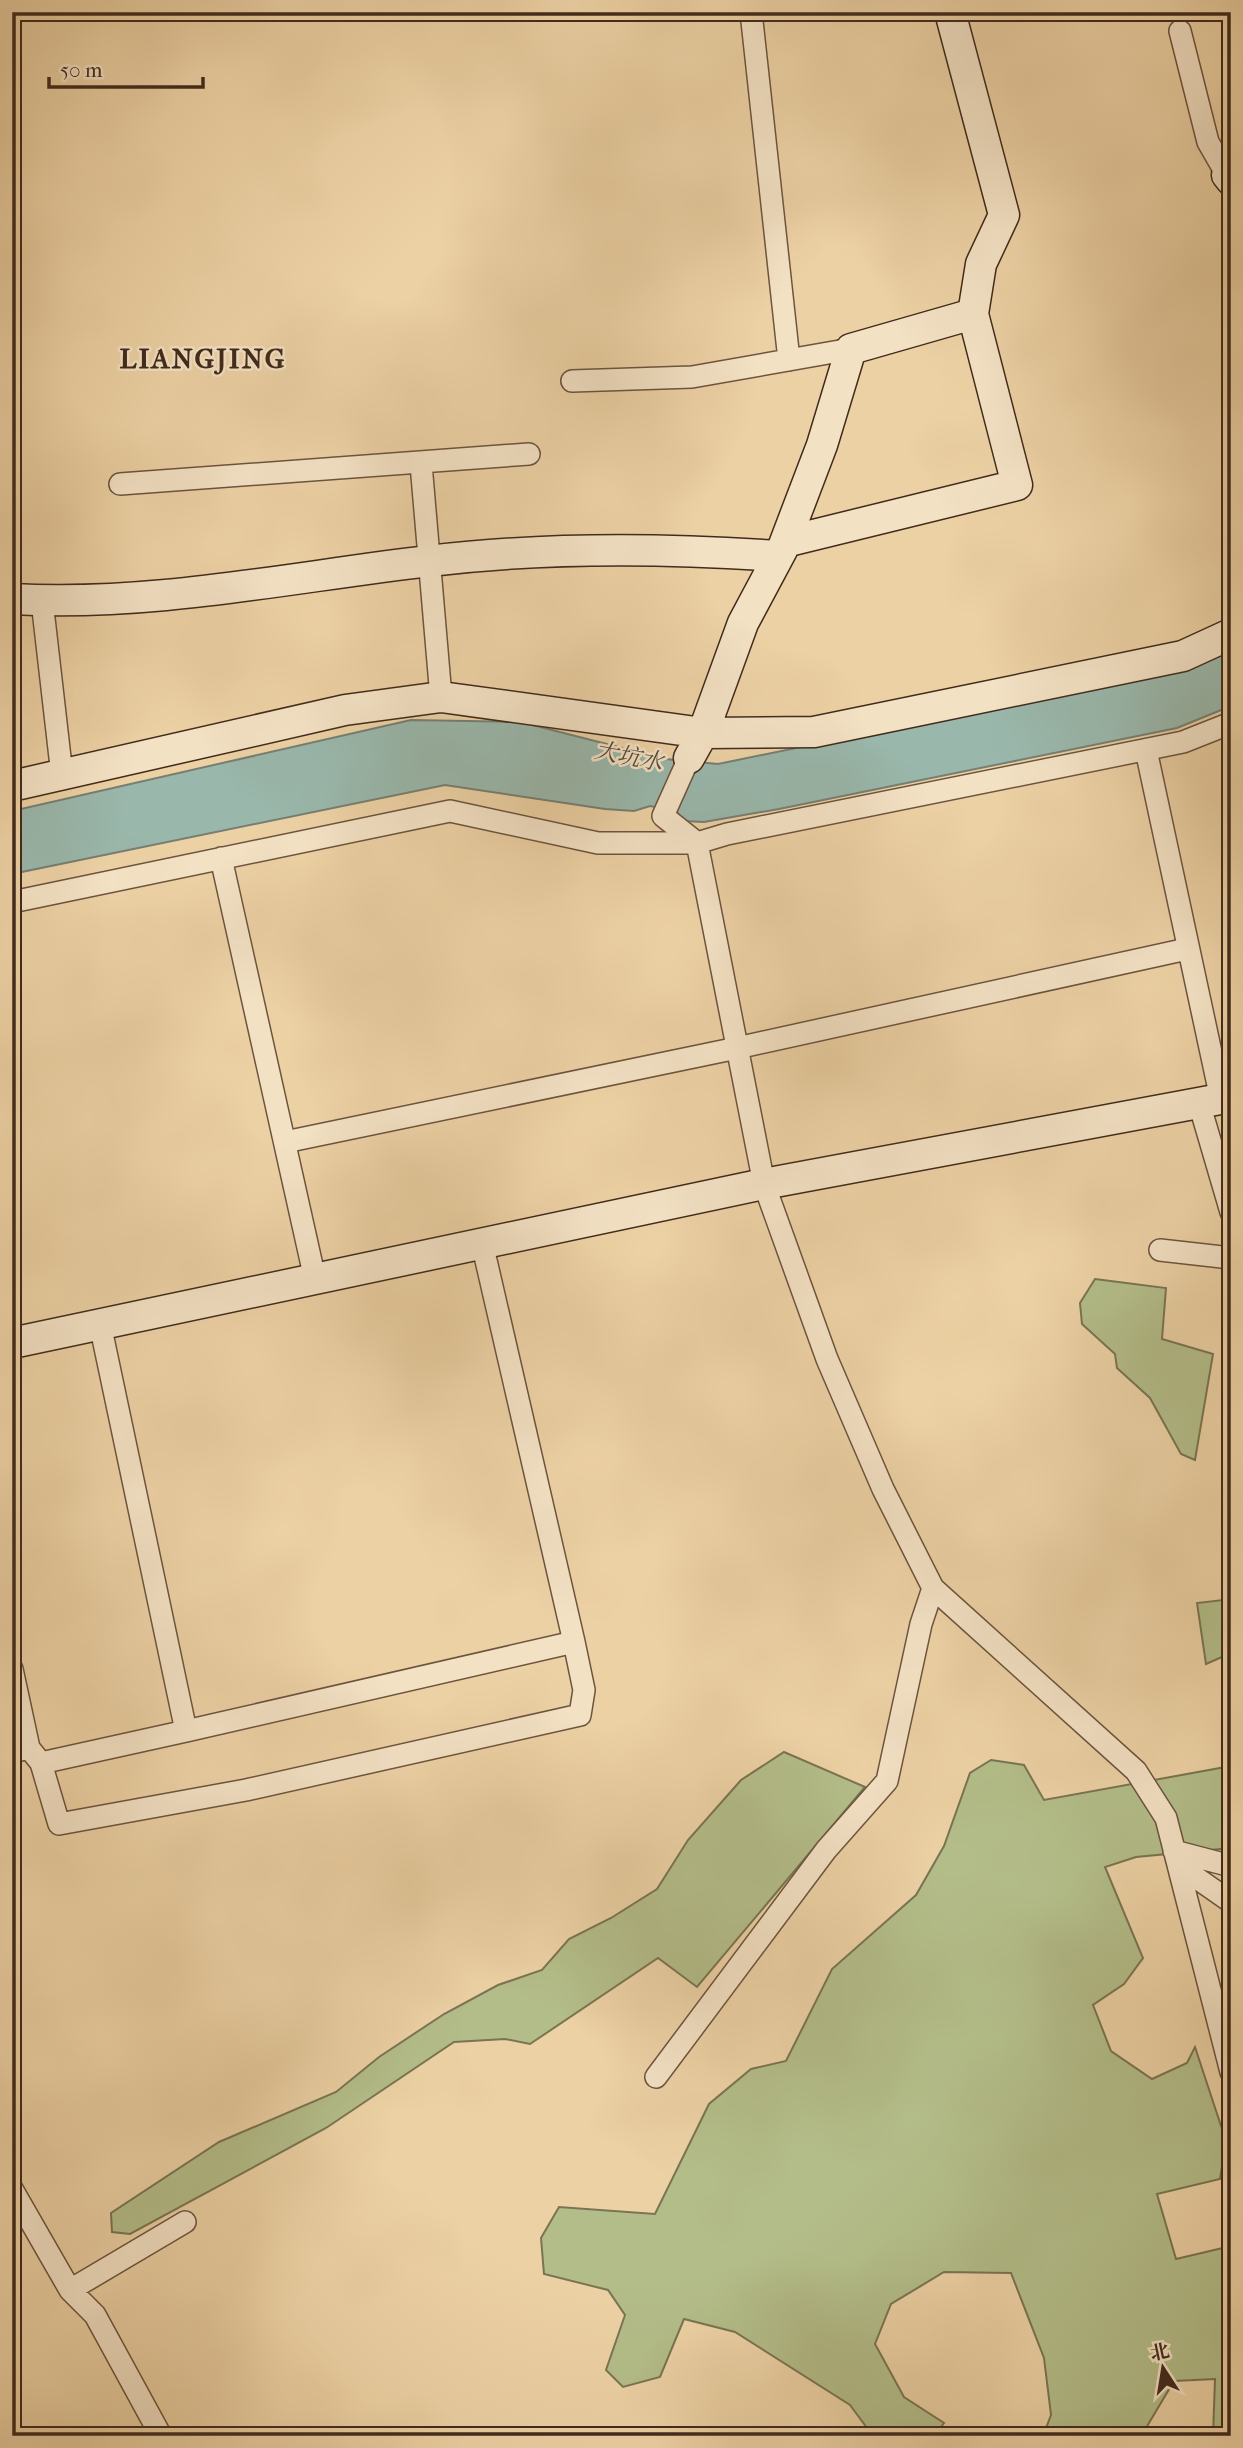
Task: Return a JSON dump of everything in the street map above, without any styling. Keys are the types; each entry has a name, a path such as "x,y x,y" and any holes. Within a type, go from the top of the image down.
{"street":[{"path":"751,12 789,360"},
{"path":"12,599 128,599 430,561 538,551 782,549 1017,485 973,314 981,264 1004,215 950,12"},
{"path":"1180,31 1208,142 1230,174"},
{"path":"572,381 692,377 851,349 973,314"},
{"path":"851,349 822,444 782,549 743,623 696,746 663,816 697,843 764,1184 827,1359 883,1489 933,1588 1136,1771 1166,1818 1228,2047 1231,2072"},
{"path":"120,484 529,454"},
{"path":"421,464 441,697"},
{"path":"42,601 62,775"},
{"path":"12,786 345,710 441,697 696,746 814,732 1183,656 1231,634"},
{"path":"12,902 450,811 598,843 697,843 727,834 1184,742 1231,723"},
{"path":"1146,750 1217,1099 1231,1212"},
{"path":"221,859 315,1279"},
{"path":"285,1142 737,1048 1187,949"},
{"path":"12,1343 764,1184 1217,1099"},
{"path":"12,1669 27,1754 59,1824 273,1784 580,1715 584,1690 575,1642 482,1243"},
{"path":"1160,1250 1231,1258"},
{"path":"100,1324 186,1731"},
{"path":"656,2077 826,1850 887,1781 921,1624 933,1588"},
{"path":"27,1754 186,1731 575,1642"},
{"path":"1176,1858 1231,1866"},
{"path":"1176,1858 1231,1902"},
{"path":"12,2189 70,2290 95,2315 161,2436"},
{"path":"70,2290 185,2222"}],"green space":[{"path":"1095,1279 1166,1288 1162,1339 1213,1354 1195,1460 1181,1454 1150,1398 1117,1368 1115,1354 1082,1324 1080,1303"},
{"path":"1231,1599 1231,1653 1206,1664 1197,1603"},
{"path":"784,1752 865,1787 697,1987 658,1958 530,2044 505,2039 454,2042 326,2128 130,2234 112,2232 111,2213 219,2142 336,2092 379,2057 444,2014 498,1985 542,1970 569,1939 611,1918 657,1889 688,1840 741,1780"},
{"path":"991,1760 1024,1765 1044,1800 1231,1766 1231,1848 1136,1857 1105,1867 1143,1958 1124,1984 1093,2005 1111,2051 1152,2079 1187,2063 1195,2047 1226,2141 1220,2179 1157,2194 1176,2259 1231,2246 1231,2436 1213,2436 1215,2379 1174,2381 1146,2428 1146,2436 1043,2436 1051,2415 1044,2358 1011,2273 944,2272 891,2304 875,2344 904,2397 944,2423 934,2436 873,2436 850,2405 735,2332 684,2319 660,2377 623,2387 606,2370 625,2315 608,2290 544,2274 541,2238 559,2207 655,2214 709,2104 751,2069 786,2061 832,1969 916,1895 944,1846 970,1773"}],"water":[{"name":"大坑水","path":"1231,649 1231,706 1177,728 779,809 704,822 683,821 676,811 650,806 634,811 605,809 445,785 12,874 12,811 411,720 521,722 665,759 718,764 1177,670"}],"district":[{"name":"LIANGJING","path":"203,358"}]}
